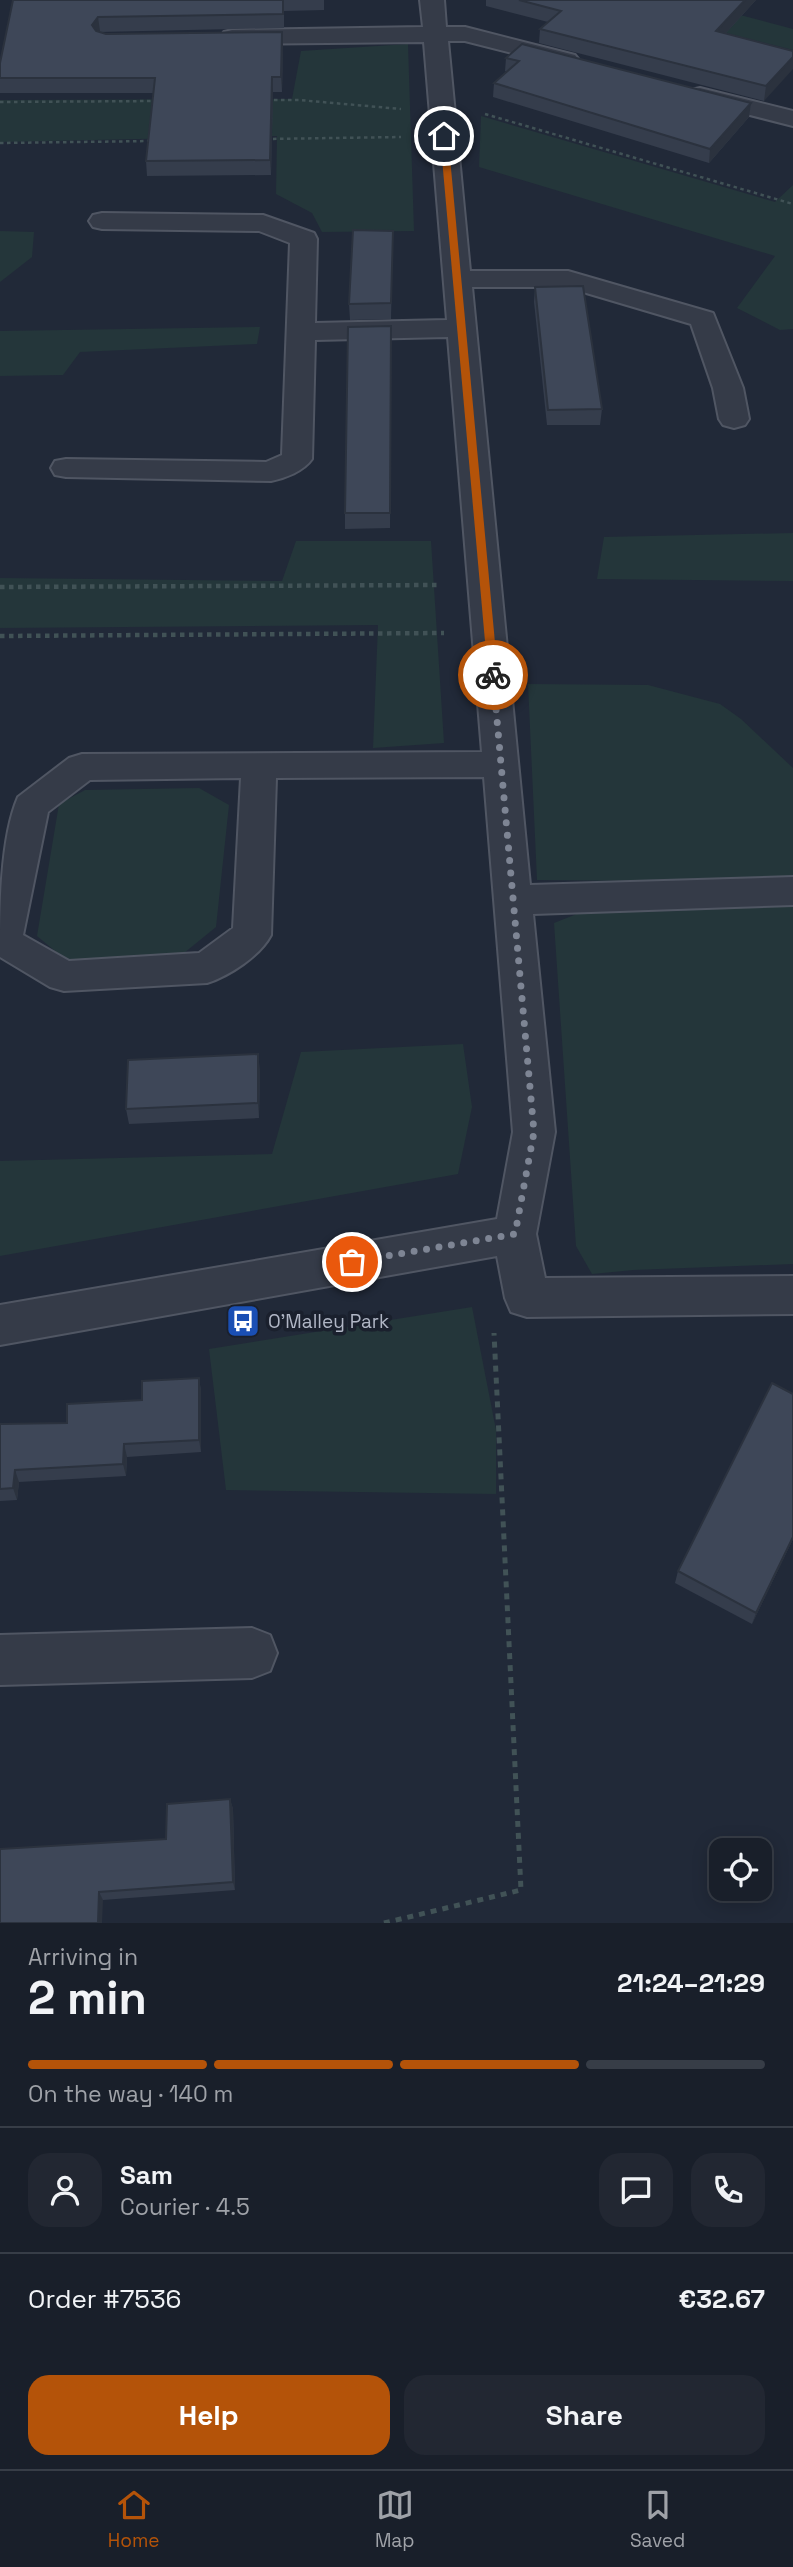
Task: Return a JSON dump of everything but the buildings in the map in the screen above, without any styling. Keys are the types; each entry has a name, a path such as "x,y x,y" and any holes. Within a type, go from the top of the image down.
{"street":[{"path":"203,37 433,17 465,34 583,64"},
{"path":"433,17 534,1132 515,1234 527,1298 793,1294"},
{"path":"675,88 793,119"},
{"path":"66,468 271,472 297,459 304,239 263,223 102,221"},
{"path":"457,279 568,279 703,319 728,388 734,419"},
{"path":"301,332 461,328"},
{"path":"259,765 252,935 207,968 64,976 3,941 31,806 82,766 259,765 501,764"},
{"path":"513,900 793,891"},
{"path":"0,1325 515,1234"},
{"path":"0,1660 252,1653"}],"path":[{"path":"259,100 299,100 443,124"},
{"path":"0,102 163,101"},
{"path":"479,113 793,204"},
{"path":"264,139 443,124"},
{"path":"0,143 153,141"},
{"path":"0,587 484,585"},
{"path":"0,636 489,632"},
{"path":"384,1923 521,1890 492,1335 527,1298"}],"shaded area":[{"path":"594,0 683,0 793,29 793,50"},
{"path":"408,44 414,231 322,232 312,213 276,194 277,136 0,142 0,100 292,99 301,51"},
{"path":"481,116 775,202 793,185 793,329 780,330 737,308 775,256 479,167"},
{"path":"0,231 34,232 32,257 0,282"},
{"path":"260,327 257,344 80,352 63,375 0,376 0,331"},
{"path":"793,533 793,581 597,579 604,537"},
{"path":"296,541 431,541 444,743 373,748 378,625 0,628 0,578 282,581"},
{"path":"528,684 648,685 720,704 741,719 793,768 793,875 782,880 745,882 537,880"},
{"path":"199,788 229,805 216,927 184,953 66,960 37,936 59,804 85,790"},
{"path":"793,902 793,1264 592,1274 576,1246 554,923 592,908"},
{"path":"463,1044 472,1107 458,1174 0,1256 0,1161 272,1154 301,1052"},
{"path":"472,1307 496,1430 496,1494 226,1490 209,1349"}],"way so far":[{"path":"352,1262 515,1234 534,1132 493,675"}],"place":[{"name":"O'Malley Park","path":"243,1321"}],"route":[{"path":"444,136 493,675"}]}
